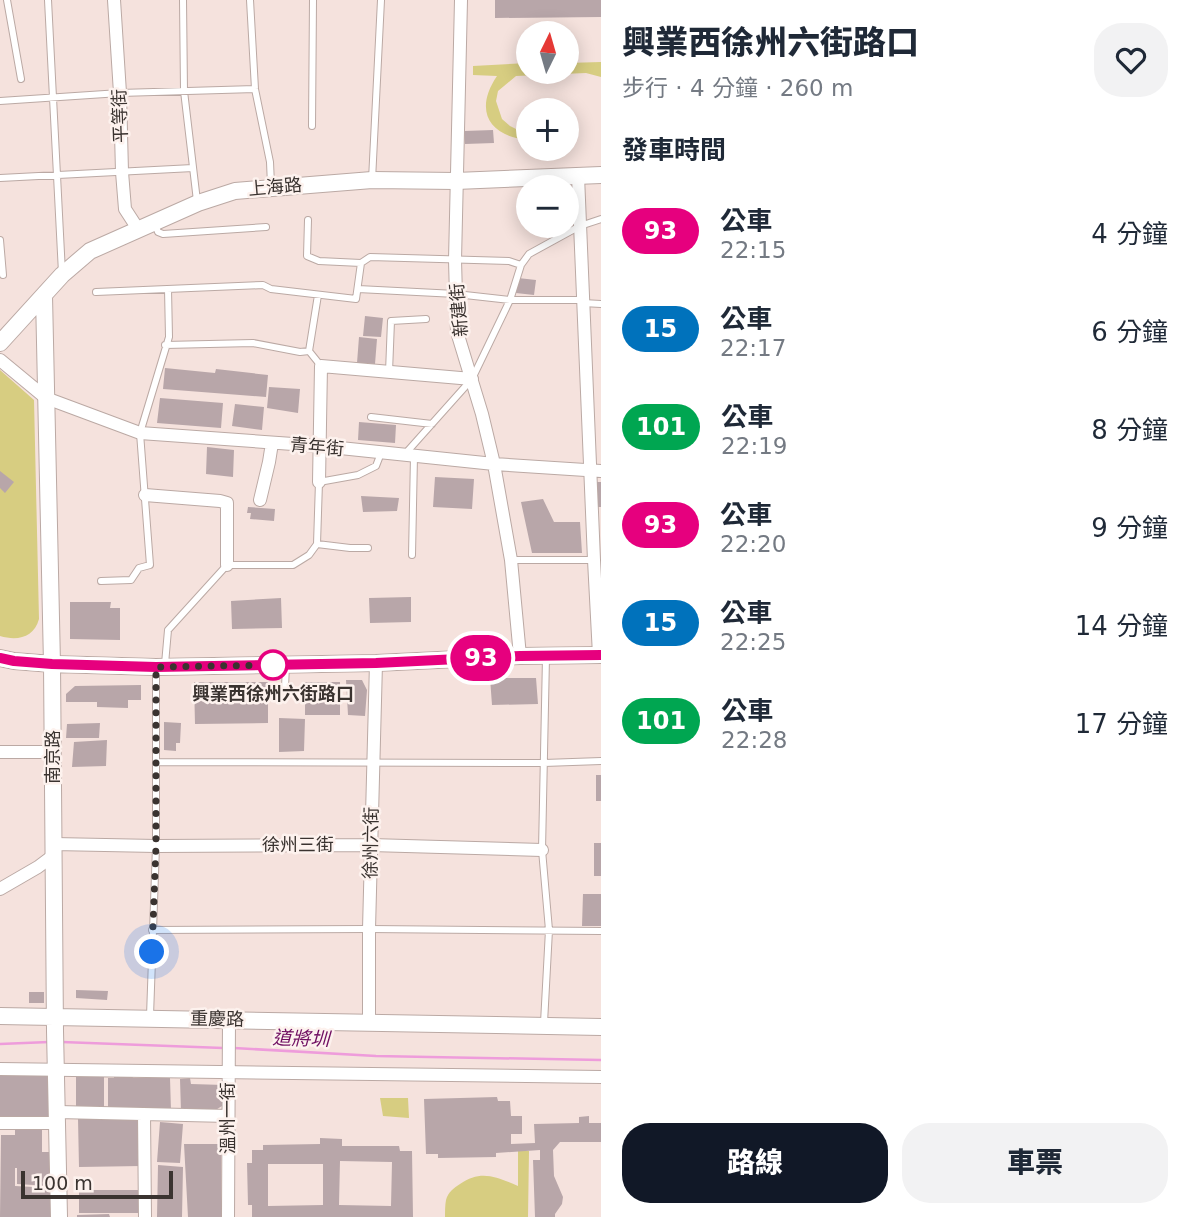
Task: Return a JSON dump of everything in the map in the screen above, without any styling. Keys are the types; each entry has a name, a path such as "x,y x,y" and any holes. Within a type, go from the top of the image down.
{"street":[{"name":"平等街","path":"114,0 125,209 138,229"},
{"name":"新建街","path":"461,0 455,260 457,332 494,464 511,559 520,656"},
{"name":"上海路","path":"579,176 601,175"},
{"name":"上海路","path":"0,343 62,275 90,251 198,203 235,191 372,180 516,179"},
{"path":"0,658 52,664 161,666 376,663 600,655 594,560 596,470 583,302 579,201"},
{"name":"南京路","path":"44,296 59,1217"},
{"name":"青年街","path":"0,360 46,398 141,433 321,446 494,464 596,470"},
{"path":"320,482 321,366 472,379"},
{"path":"260,500 272,443"},
{"path":"145,495 227,503 227,565"},
{"name":"徐州六街","path":"369,1022 376,663"},
{"path":"0,752 53,752"},
{"name":"徐州三街","path":"54,850 156,846 371,845 542,850"},
{"path":"0,889 38,867 54,850"},
{"name":"重慶路","path":"0,1016 55,1023 150,1018 229,1027 369,1022 601,1027"},
{"name":"溫州一街","path":"228,1217 229,1027"},
{"path":"0,1069 57,1066 228,1067 601,1077"},
{"path":"144,1114 145,1217"},
{"path":"0,1123 58,1117 144,1114 228,1116"}],"lane":[{"path":"7,0 21,79"},
{"path":"48,0 62,275"},
{"path":"183,0 184,91 198,203"},
{"path":"250,0 255,89 270,162 271,187"},
{"path":"312,127 313,0"},
{"path":"372,180 381,0"},
{"path":"0,102 120,93 255,89"},
{"path":"0,178 193,168"},
{"path":"412,555 409,456 432,424 472,379 510,300 521,265 529,254 580,226 601,219"},
{"path":"308,220 307,256 319,261 361,263 370,257 509,261 521,265"},
{"path":"154,222 158,232 163,234 266,227"},
{"path":"0,240 3,275"},
{"path":"96,292 263,285 271,289 356,299 361,263"},
{"path":"102,581 131,580 139,568 150,565 141,433 169,337 168,289"},
{"path":"358,289 601,304"},
{"path":"318,295 309,351 321,366"},
{"path":"388,372 391,321 426,319"},
{"path":"165,345 253,343 300,352 309,351"},
{"path":"371,417 432,424"},
{"path":"150,1018 156,762 161,666 168,630 227,565 293,565 309,555 317,544 320,482 358,475 376,466 382,453"},
{"path":"317,544 368,548"},
{"path":"511,559 594,560"},
{"path":"544,1025 549,930 542,850 546,656"},
{"path":"285,687 286,664"},
{"path":"156,762 601,761"},
{"path":"152,930 601,931"}],"shaded area":[{"path":"601,62 601,77 579,73 579,63"},
{"path":"516,64 516,76 498,91 496,101 502,119 516,129 516,137 495,127 486,110 490,88 497,76 473,75 473,66"},
{"path":"0,370 34,400 39,619 29,634 18,638 0,636"},
{"path":"380,1098 408,1098 409,1118 383,1116"},
{"path":"518,1151 529,1151 528,1217 445,1217 448,1195 468,1179 489,1176 518,1186"}],"building":[{"path":"495,0 601,0 601,17 495,18"},
{"path":"493,130 494,143 465,144 464,131"},
{"path":"518,278 536,280 534,295 516,293"},
{"path":"365,316 383,318 381,337 363,336"},
{"path":"359,337 377,339 375,364 357,363"},
{"path":"165,368 215,373 216,369 268,375 266,397 163,389"},
{"path":"269,387 300,389 298,413 267,408"},
{"path":"160,398 223,403 221,428 157,423"},
{"path":"235,404 264,407 262,430 232,426"},
{"path":"359,422 396,425 395,443 358,440"},
{"path":"207,447 234,450 233,477 206,474"},
{"path":"0,471 14,482 5,493 0,488"},
{"path":"435,477 474,479 472,509 433,507"},
{"path":"594,482 601,482 601,507 592,507"},
{"path":"361,496 399,498 397,511 363,512"},
{"path":"543,499 554,522 580,522 582,553 532,553 521,502"},
{"path":"248,507 275,509 274,521 250,519"},
{"path":"411,597 411,622 370,623 369,598"},
{"path":"281,598 282,628 232,629 231,601"},
{"path":"70,602 111,602 110,608 120,608 120,640 70,639"},
{"path":"490,678 536,678 538,704 492,705"},
{"path":"346,680 362,680 367,690 365,716 348,715"},
{"path":"194,682 268,682 268,723 195,724"},
{"path":"305,682 340,682 340,715 305,715"},
{"path":"141,685 141,700 128,700 128,708 97,707 97,702 66,702 66,694 75,686"},
{"path":"279,718 305,719 304,751 279,752"},
{"path":"164,722 181,723 180,743 176,743 176,751 164,750"},
{"path":"100,723 99,738 66,738 67,724"},
{"path":"107,740 106,766 72,767 74,742"},
{"path":"596,775 601,775 601,801 596,801"},
{"path":"594,843 601,843 601,876 594,876"},
{"path":"583,894 601,894 601,926 582,926"},
{"path":"76,990 108,991 107,1000 76,998"},
{"path":"29,992 44,992 44,1003 29,1003"},
{"path":"0,1075 49,1076 49,1120 0,1119"},
{"path":"76,1075 104,1076 104,1110 76,1110"},
{"path":"132,1075 133,1078 170,1078 171,1111 108,1109 108,1078"},
{"path":"190,1078 191,1084 224,1085 222,1106 214,1111 181,1112 180,1079"},
{"path":"497,1097 498,1101 510,1101 511,1116 522,1116 522,1134 511,1134 511,1144 535,1143 534,1124 579,1123 579,1117 589,1116 589,1123 601,1123 601,1142 560,1142 553,1150 554,1176 563,1197 555,1217 535,1217 533,1160 540,1160 540,1150 496,1153 496,1157 438,1158 438,1154 426,1154 424,1099"},
{"path":"78,1119 141,1119 141,1166 79,1167"},
{"path":"160,1122 183,1124 180,1163 157,1162"},
{"path":"15,1127 42,1127 42,1152 51,1152 50,1186 17,1184 15,1168 15,1186 51,1188 50,1217 0,1217 1,1135 15,1135"},
{"path":"320,1138 342,1139 342,1146 399,1146 400,1151 412,1151 413,1217 252,1217 252,1205 248,1205 247,1163 252,1163 252,1150 263,1150 263,1145 320,1144","holes":["340,1161 392,1162 391,1206 339,1205","268,1164 323,1164 323,1205 268,1206"]},
{"path":"184,1144 221,1144 223,1217 188,1217"},
{"path":"158,1165 183,1167 182,1217 157,1217"},
{"path":"79,1190 141,1190 141,1213 79,1213"},
{"path":"109,1214 110,1217 77,1217 77,1215"}],"waterway":[{"name":"道將圳","path":"0,1044 49,1042"},
{"name":"道將圳","path":"62,1042 223,1048"},
{"name":"道將圳","path":"234,1048 376,1056 601,1060"}],"bus line":[{"name":"93","path":"0,658 52,664 156,667 601,655"}],"place":[{"name":"興業西徐州六街路口","path":"273,665"}],"route":[{"path":"152,952 156,846 156,667 273,665"}]}
